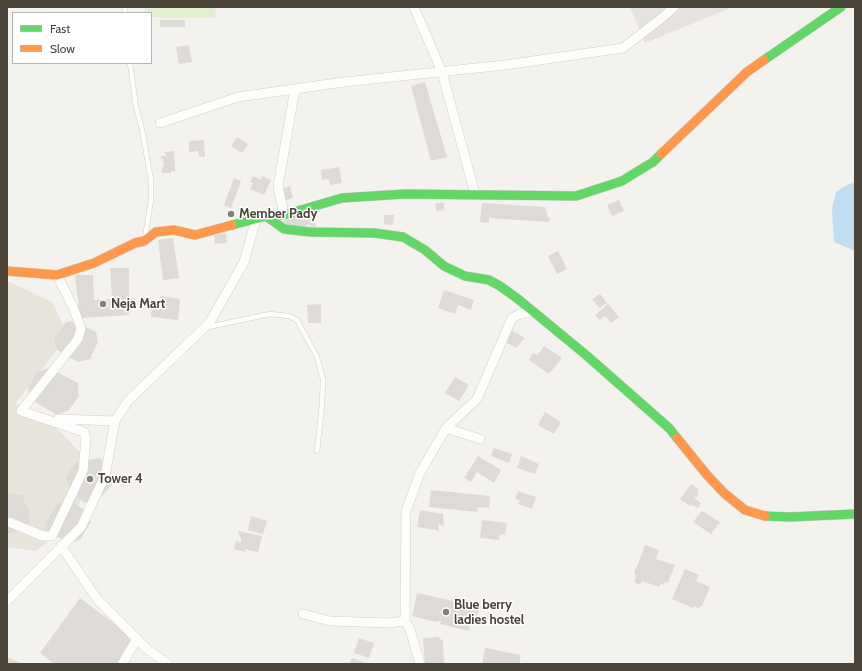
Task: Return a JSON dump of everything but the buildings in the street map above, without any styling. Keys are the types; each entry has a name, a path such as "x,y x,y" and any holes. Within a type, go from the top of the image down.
{"main road":[{"path":"7,270 58,274 94,263 135,243 144,242 156,232 174,230 195,235 266,216 284,215 342,198 405,194 576,196 622,181 653,162 747,72 841,7"},
{"path":"266,216 284,229 310,232 374,233 403,237 425,250 444,266 465,276 489,280 500,286 518,298 586,355 669,428 720,488 745,510 765,516 855,514"}],"street":[{"path":"414,7 442,72 475,194"},
{"path":"160,123 238,97 344,82 506,65 623,48 674,7"},
{"path":"284,215 278,186 295,89"},
{"path":"7,601 81,526 105,476 115,421 128,401 210,322 244,262 256,219"},
{"path":"9,522 42,536 52,536 83,471 86,439 84,432 21,411 78,340 81,328 58,274"},
{"path":"420,664 410,629 405,621 406,511 420,473 446,428 477,399 512,318 520,314 533,311"},
{"path":"58,419 115,421"},
{"path":"446,428 480,438"},
{"path":"61,546 97,599 148,650 168,664"},
{"path":"303,614 330,621 405,621"},
{"path":"122,664 137,639"}],"lane":[{"path":"130,64 136,107 142,129 151,180 151,200 144,242"},
{"path":"204,327 270,314 289,316 297,320 317,357 323,379 317,451"}],"shaded area":[{"path":"630,7 733,7 645,43"},
{"path":"7,281 52,302 68,335 15,404 42,414 87,459 77,518 36,551 7,547"}],"green space":[{"path":"145,7 216,7 215,18 152,17 152,12 145,12"}],"water":[{"path":"855,182 855,251 834,242 832,209 836,192"}],"traffic: fast":[{"path":"764,60 841,7"},
{"path":"232,225 266,216 284,215 342,198 405,194 576,196 622,181 653,162 661,154"},
{"path":"266,216 284,229 310,232 374,233 403,237 425,250 444,266 465,276 489,280 518,299 586,355 669,428 677,438"},
{"path":"765,516 790,517 855,514"}],"traffic: slow":[{"path":"661,154 747,72 764,60"},
{"path":"7,271 57,275 94,263 135,243 144,241 156,232 174,230 195,235 232,225"},
{"path":"677,438 707,475 724,493 745,510 765,516"}],"place":[{"name":"Member Pady","path":"231,214"},
{"name":"Neja Mart","path":"103,304"},
{"name":"Tower 4","path":"90,479"},
{"name":"Blue berry ladies hostel","path":"446,612"}]}
